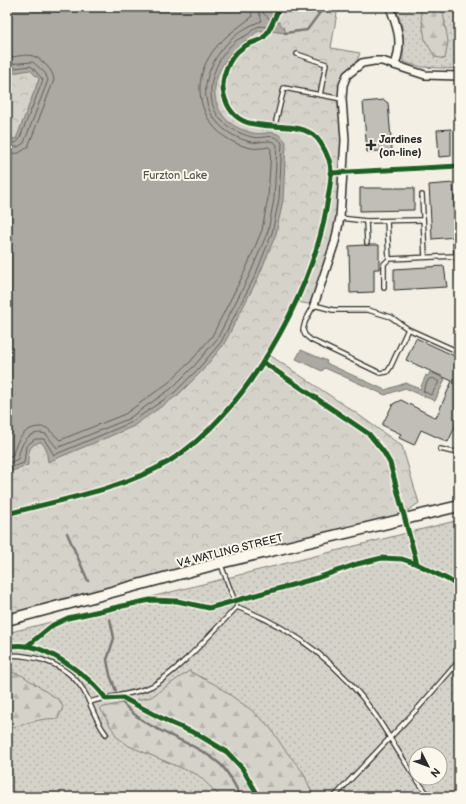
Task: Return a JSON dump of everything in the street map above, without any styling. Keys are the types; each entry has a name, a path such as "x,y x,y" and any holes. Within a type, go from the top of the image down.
{"street":[{"path":"390,7 400,36 399,52 395,65"},
{"path":"314,305 336,242 340,218 345,140 342,99 343,85 347,75 362,63 382,61 425,75 455,76 459,80"},
{"name":"V4 WATLING STREET","path":"7,620 220,563 459,506"}],"lane":[{"path":"297,54 326,64 320,95"},
{"path":"276,121 284,88 342,99"},
{"path":"422,195 424,258"},
{"path":"340,218 366,221 422,220"},
{"path":"366,221 367,243"},
{"path":"387,221 389,260"},
{"path":"454,242 459,282"},
{"path":"384,288 384,264 389,260 456,256"},
{"path":"408,329 390,368 387,372 380,373 305,335 303,330 305,322 314,305 333,310 368,310 391,317 408,329 459,352"},
{"path":"440,449 453,452 459,450"},
{"path":"220,563 237,607 267,618 311,646 344,676 375,715 415,779 430,797"},
{"path":"90,702 123,696 151,686 168,676 237,607"},
{"path":"7,655 24,655 43,659 60,668 75,680 85,692 106,734"},
{"path":"334,797 390,738 459,661"}],"green space":[{"name":"Furzton Lake","path":"7,7 338,7 331,48 360,53 354,68 343,85 345,140 340,218 314,305 297,302 268,354 402,446 419,503 387,524 7,620"},
{"path":"394,7 459,7 459,69 422,67 403,62 402,28 398,14"},
{"path":"420,7 442,7 448,41 445,59 435,57 425,40"},
{"path":"459,520 459,797 7,797 7,633"},
{"path":"7,670 23,676 60,701 63,707 58,719 38,720 7,729"},
{"path":"189,671 216,685 250,709 269,726 285,750 303,772 314,797 221,797 198,775 129,746 117,737 100,708 151,697"}],"water":[{"name":"Furzton Lake","path":"7,7 265,7 285,29 285,33 258,31 239,46 224,63 218,74 215,84 215,96 218,107 224,117 233,125 258,134 278,134 286,142 283,200 276,234 258,278 224,344 202,371 178,395 132,427 48,462 46,448 41,442 37,443 31,447 28,457 28,465 7,473 7,138 16,139 39,79 30,70 7,74"},
{"path":"301,350 327,361 326,363 385,390 406,383 420,389 426,375 428,376 430,372 445,379 435,401 405,388 385,395 325,368 322,371 296,359"}],"building":[{"path":"384,100 388,103 392,150 367,152 363,102"},
{"path":"451,129 451,156 439,157 437,130"},
{"path":"453,183 456,237 432,239 429,185"},
{"path":"360,188 414,188 414,210 360,211"},
{"path":"379,245 379,269 374,269 374,292 350,293 349,246"},
{"path":"444,266 447,287 394,290 394,269"},
{"path":"416,338 459,358 459,418 448,442 421,430 414,445 399,438 401,434 382,425 393,404 401,400 436,418 452,381 406,360"}],"waterway":[{"path":"285,33 307,30 324,7"},
{"path":"67,533 88,581"},
{"path":"110,619 114,638 107,660 110,675 116,691"},
{"path":"122,702 144,721 196,748 220,764 229,775 241,797"}],"cycle path":[{"path":"7,514 69,499 110,487 149,472 168,462 196,441 223,415 247,385 270,351 306,279 318,244 326,210 331,172 329,160 320,142 315,136 301,129 250,123 239,118 230,109 224,95 223,82 229,63 237,52 244,46 263,38 270,29 278,11 277,7"},
{"path":"330,173 459,166"},
{"path":"263,362 369,434 383,451 390,463 417,564"},
{"path":"27,646 53,625 68,618 150,600 177,601 209,608 382,558 402,559 417,564 449,580 459,587"},
{"path":"7,646 26,646 47,652 81,674 100,691 106,699 123,698 171,723 197,734 227,752 242,768 259,797"}],"place":[{"name":"Jardines (on-line)","path":"371,145"}]}
